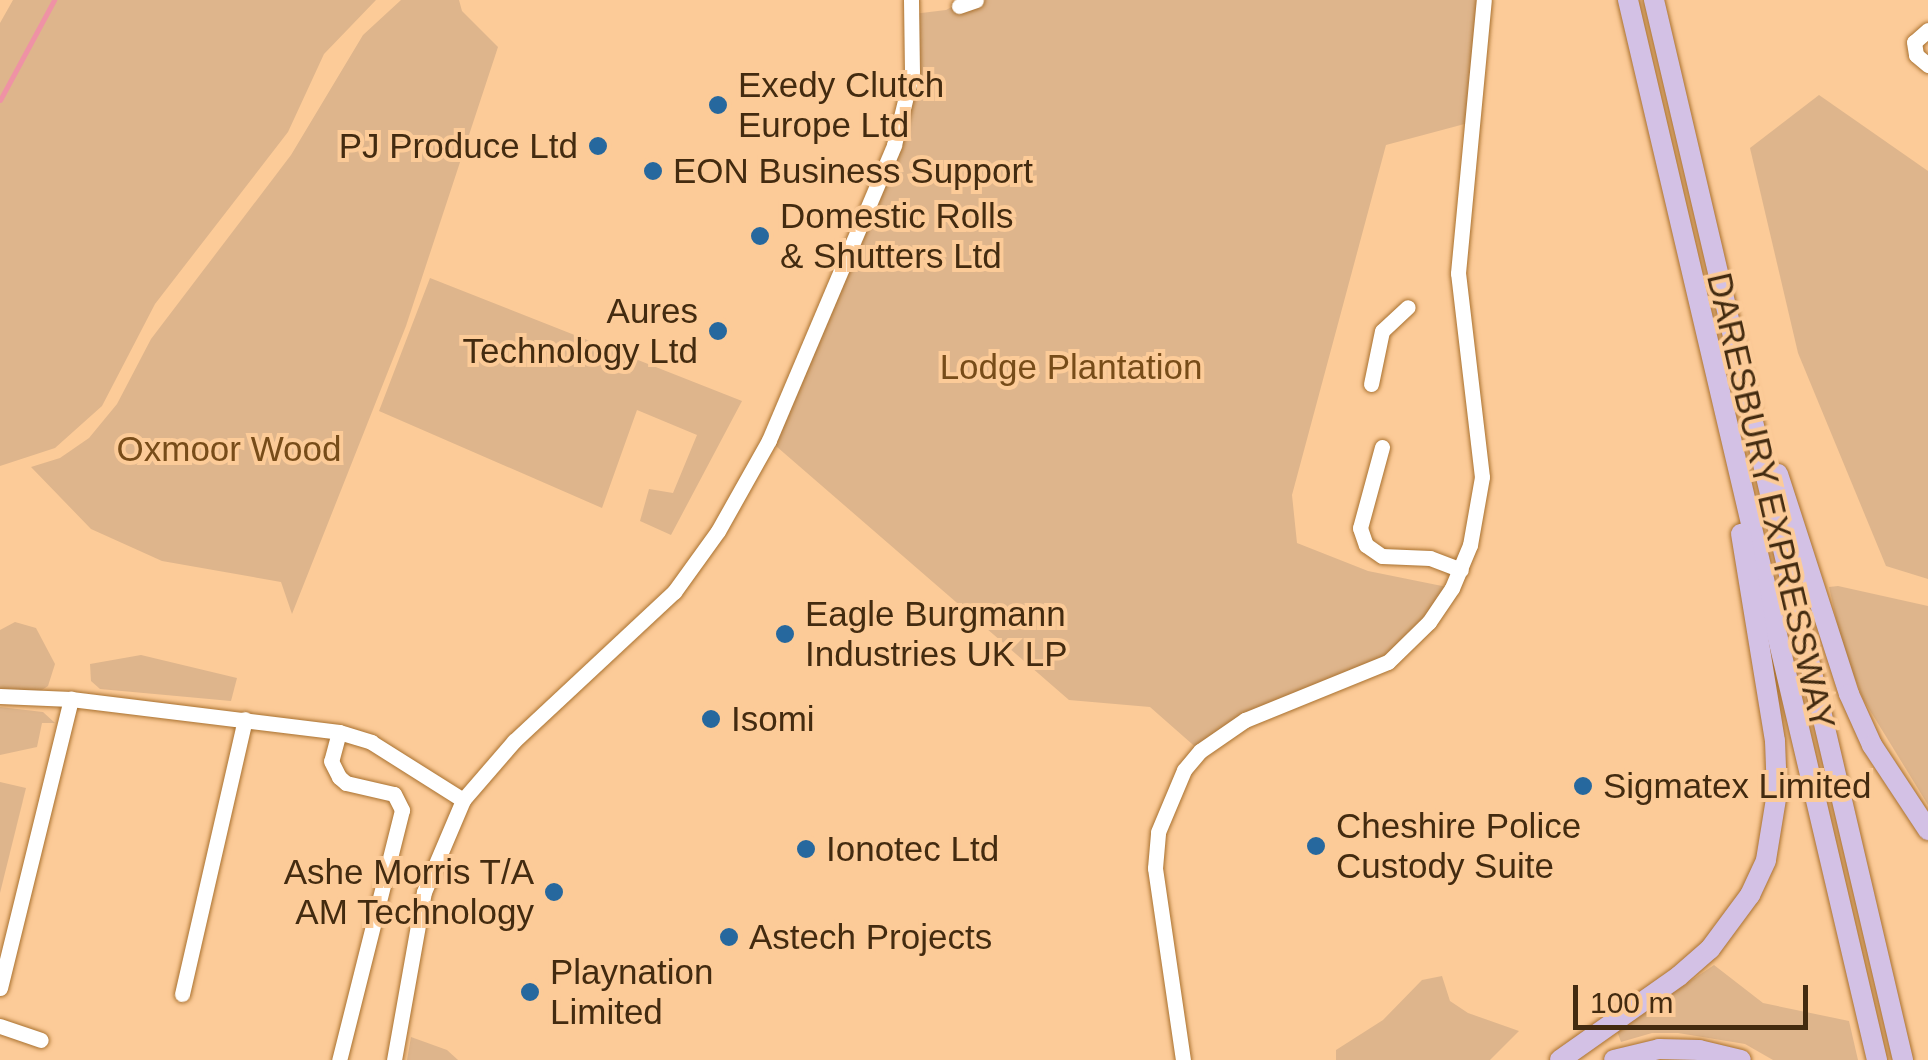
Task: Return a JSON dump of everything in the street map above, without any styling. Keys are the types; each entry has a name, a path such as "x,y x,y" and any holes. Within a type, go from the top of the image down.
{"main road":[{"name":"DARESBURY EXPRESSWAY","path":"1628,0 1876,1060"},
{"name":"DARESBURY EXPRESSWAY","path":"1654,0 1904,1060"},
{"path":"1719,280 1828,642 1872,745 1928,830"},
{"path":"1560,1060 1710,949 1750,896 1774,829 1776,741 1720,392"},
{"path":"1614,1060 1660,1050 1699,1050 1741,1060"}],"street":[{"path":"959,6 976,0"},
{"path":"1183,1060 1155,868 1158,832 1184,770 1200,751 1244,720 1388,662 1429,622 1461,570 1482,477 1458,273 1484,0"},
{"path":"394,1060 424,892 463,800 514,741 674,592 740,494 769,440 894,145 912,72 912,7"},
{"path":"1928,30 1914,42 1916,56 1928,65"},
{"path":"1371,384 1382,331 1408,307"},
{"path":"1382,448 1360,528 1366,545 1382,556 1430,558 1461,570"},
{"path":"0,696 71,700 338,732 371,742 463,800"},
{"path":"0,988 71,700"},
{"path":"182,994 245,719"},
{"path":"338,732 331,761 339,777 346,783 394,794 402,810 339,1060"},
{"path":"0,1026 41,1040"}],"green space":[{"path":"13,0 376,0 324,54 288,132 155,304 102,406 55,448 0,466 0,23"},
{"name":"Oxmoor Wood","path":"401,0 459,0 462,11 498,47 406,326 292,614 281,582 162,561 91,529 31,467 60,458 89,438 117,404 151,339 291,155 363,35"},
{"name":"Lodge Plantation","path":"965,0 1484,0 1472,122 1386,145 1292,495 1297,543 1368,571 1452,588 1388,662 1245,720 1200,751 1150,707 1069,700 769,440 894,145 913,14 946,10"},
{"path":"1819,95 1928,171 1928,579 1886,566 1798,353 1750,148"},
{"path":"430,278 742,401 671,535 640,521 649,489 673,493 697,435 637,410 602,508 379,411"},
{"path":"1829,587 1928,606 1928,805 1863,699 1842,644"},
{"path":"15,622 36,628 55,664 48,686 39,692 0,689 0,630"},
{"path":"141,655 237,678 231,701 100,689 91,681 90,664"},
{"path":"0,707 43,712 55,723 42,723 37,747 0,755"},
{"path":"0,782 26,788 0,893"},
{"path":"1714,965 1763,1003 1849,1021 1858,1060 1773,1060 1745,1044 1678,1033 1652,1033 1621,1042 1617,1031"},
{"path":"1442,976 1450,1001 1468,1013 1519,1031 1490,1060 1336,1060 1336,1050 1383,1020 1422,980"},
{"path":"411,1037 447,1050 458,1060 407,1060"}],"waterway":[{"path":"0,100 54,0"}],"place":[{"name":"Exedy Clutch Europe Ltd","path":"718,105"},
{"name":"PJ Produce Ltd","path":"598,146"},
{"name":"EON Business Support","path":"653,171"},
{"name":"Domestic Rolls & Shutters Ltd","path":"760,236"},
{"name":"Aures Technology Ltd","path":"718,331"},
{"name":"Eagle Burgmann Industries UK LP","path":"785,634"},
{"name":"Isomi","path":"711,719"},
{"name":"Sigmatex Limited","path":"1583,786"},
{"name":"Cheshire Police Custody Suite","path":"1316,846"},
{"name":"Ionotec Ltd","path":"806,849"},
{"name":"Ashe Morris T/A AM Technology","path":"554,892"},
{"name":"Astech Projects","path":"729,937"},
{"name":"Playnation Limited","path":"530,992"}]}
